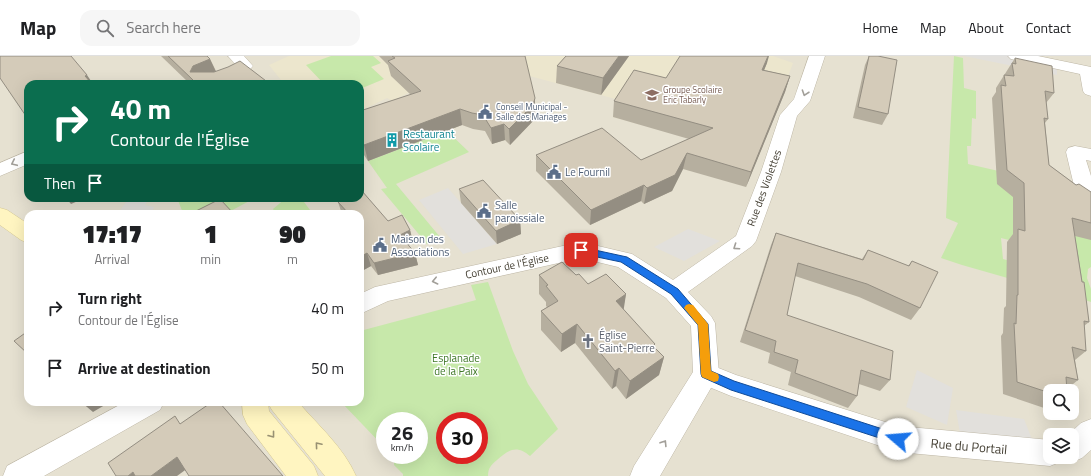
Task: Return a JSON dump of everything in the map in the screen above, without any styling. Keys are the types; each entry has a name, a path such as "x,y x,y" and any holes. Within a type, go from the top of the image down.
{"main road":[{"path":"0,215 24,232"},
{"path":"255,406 256,415 304,476"},
{"path":"284,406 324,452 342,476"}],"street":[{"path":"216,80 245,66 236,56"},
{"name":"Rue des Violettes","path":"674,292 686,281 745,241 790,115 802,101 817,56"},
{"path":"1016,56 1089,72 1091,91"},
{"path":"1091,154 1075,152 1085,190 1091,191"},
{"path":"0,170 24,158"},
{"name":"Contour de l'Église","path":"364,303 383,293 581,250 624,260 674,292 703,324 706,374"},
{"path":"644,476 706,374"},
{"name":"Rue du Portail","path":"706,374 731,385 898,439 1043,452"},
{"path":"17,476 143,406"},
{"path":"1079,443 1091,432"}],"shaded area":[{"path":"0,56 1091,56 1091,476 0,476"},
{"path":"289,56 481,56 392,101 387,98 364,109 364,80 281,80 269,65"},
{"name":"Groupe Scolaire Eric Tabarly","path":"497,56 773,56 793,63 787,79 691,138 613,117 623,101 488,65"},
{"path":"964,56 1016,56 1057,64 1057,75"},
{"path":"448,188 497,244 463,254 419,200"},
{"path":"126,202 147,202 145,205 154,207 153,210 120,210"},
{"path":"688,229 720,241 684,261 654,247"},
{"path":"917,370 953,388 947,425 906,407"},
{"path":"956,410 1024,419 1037,452 962,445"}],"green space":[{"path":"331,56 373,56 381,63 371,67 384,79 364,87 364,80 320,80 306,65"},
{"path":"954,56 963,58 964,88 976,91 976,119 972,118 971,146 967,146 968,164 1003,172 1091,239 1091,267 1088,269 1087,278 1091,289 1091,302 1070,295 1013,241 1001,238 1003,259 1010,261 1011,279 941,258 958,223 946,218"},
{"path":"447,131 469,152 396,184 440,237 427,244 381,189 387,188 368,161"},
{"path":"179,202 248,202 232,210 182,210"},
{"path":"281,202 304,202 310,210 274,210"},
{"name":"Esplanade de la Paix","path":"488,282 513,351 528,384 558,429 530,456 521,450 513,450 505,453 489,469 488,476 403,476 394,464 428,464 428,412 376,412 376,439 345,406 364,406 364,330 476,300 471,285"}],"building":[{"path":"0,56 71,56 87,75 85,76 88,80 24,80 24,113 0,78"},
{"path":"168,56 207,56 210,59 193,66 190,72 214,72 240,61 265,80 193,80"},
{"path":"392,56 525,56 535,98 533,105 509,129 504,124 491,128 483,115 460,109 364,145 364,110 421,91 388,61 395,58"},
{"path":"566,56 619,56 603,78 557,66"},
{"path":"680,56 768,56 762,70 790,76 751,172 687,153 675,175 647,188 644,185 591,210 536,155 602,128 641,160 713,128 614,101 634,70 666,78"},
{"path":"869,56 878,56 897,60 888,114 858,107"},
{"path":"1015,58 1052,66 1054,93 1045,91 1048,119 1044,118 1049,165 1076,185 1079,184 1091,192 1091,223 1072,218 1082,282 1084,282 1089,322 1084,321 1086,351 1072,347 1078,380 1066,377 1066,384 1043,384 1043,391 1017,382 1014,323 1016,324 1018,295 1018,229 1025,231 1024,183 1007,170 1001,85 1006,86 1004,75 1014,76 1012,63 1016,64"},
{"path":"483,180 520,220 496,231 459,189"},
{"name":"Maison des Associations","path":"364,193 388,221 402,215 410,230 400,235 415,253 374,263 367,253 364,255 364,210 345,210 338,202 364,202"},
{"path":"214,202 223,202 230,210 198,210"},
{"path":"776,233 863,260 868,250 909,266 912,261 938,272 920,308 867,284 798,263 787,315 893,351 890,380 861,370 857,396 795,373 798,360 774,352 776,341 745,330"},
{"path":"562,262 576,275 579,274 588,284 606,274 626,294 616,301 655,344 653,346 664,357 630,381 619,368 615,371 577,324 562,334 541,311 558,301 546,286 548,285 539,275"},
{"path":"24,334 24,350 14,341"},
{"path":"206,406 222,406 283,476 189,476 177,457 151,476 135,476 133,472 128,476 116,476 108,463 175,416 180,424"}],"slow traffic":[{"path":"689,308 703,324 706,374 714,377"}],"place":[{"name":"Groupe Scolaire Eric Tabarly","path":"652,95"},
{"name":"Conseil Municipal - Salle des Mariages","path":"485,112"},
{"name":"Restaurant Scolaire","path":"392,140"},
{"name":"Le Fournil","path":"554,172"},
{"name":"Salle paroissiale","path":"484,211"},
{"name":"Maison des Associations","path":"380,245"},
{"name":"Église Saint-Pierre","path":"588,341"}],"route":[{"path":"581,250 624,260 674,292 703,324 706,374 731,385 898,439"}]}
